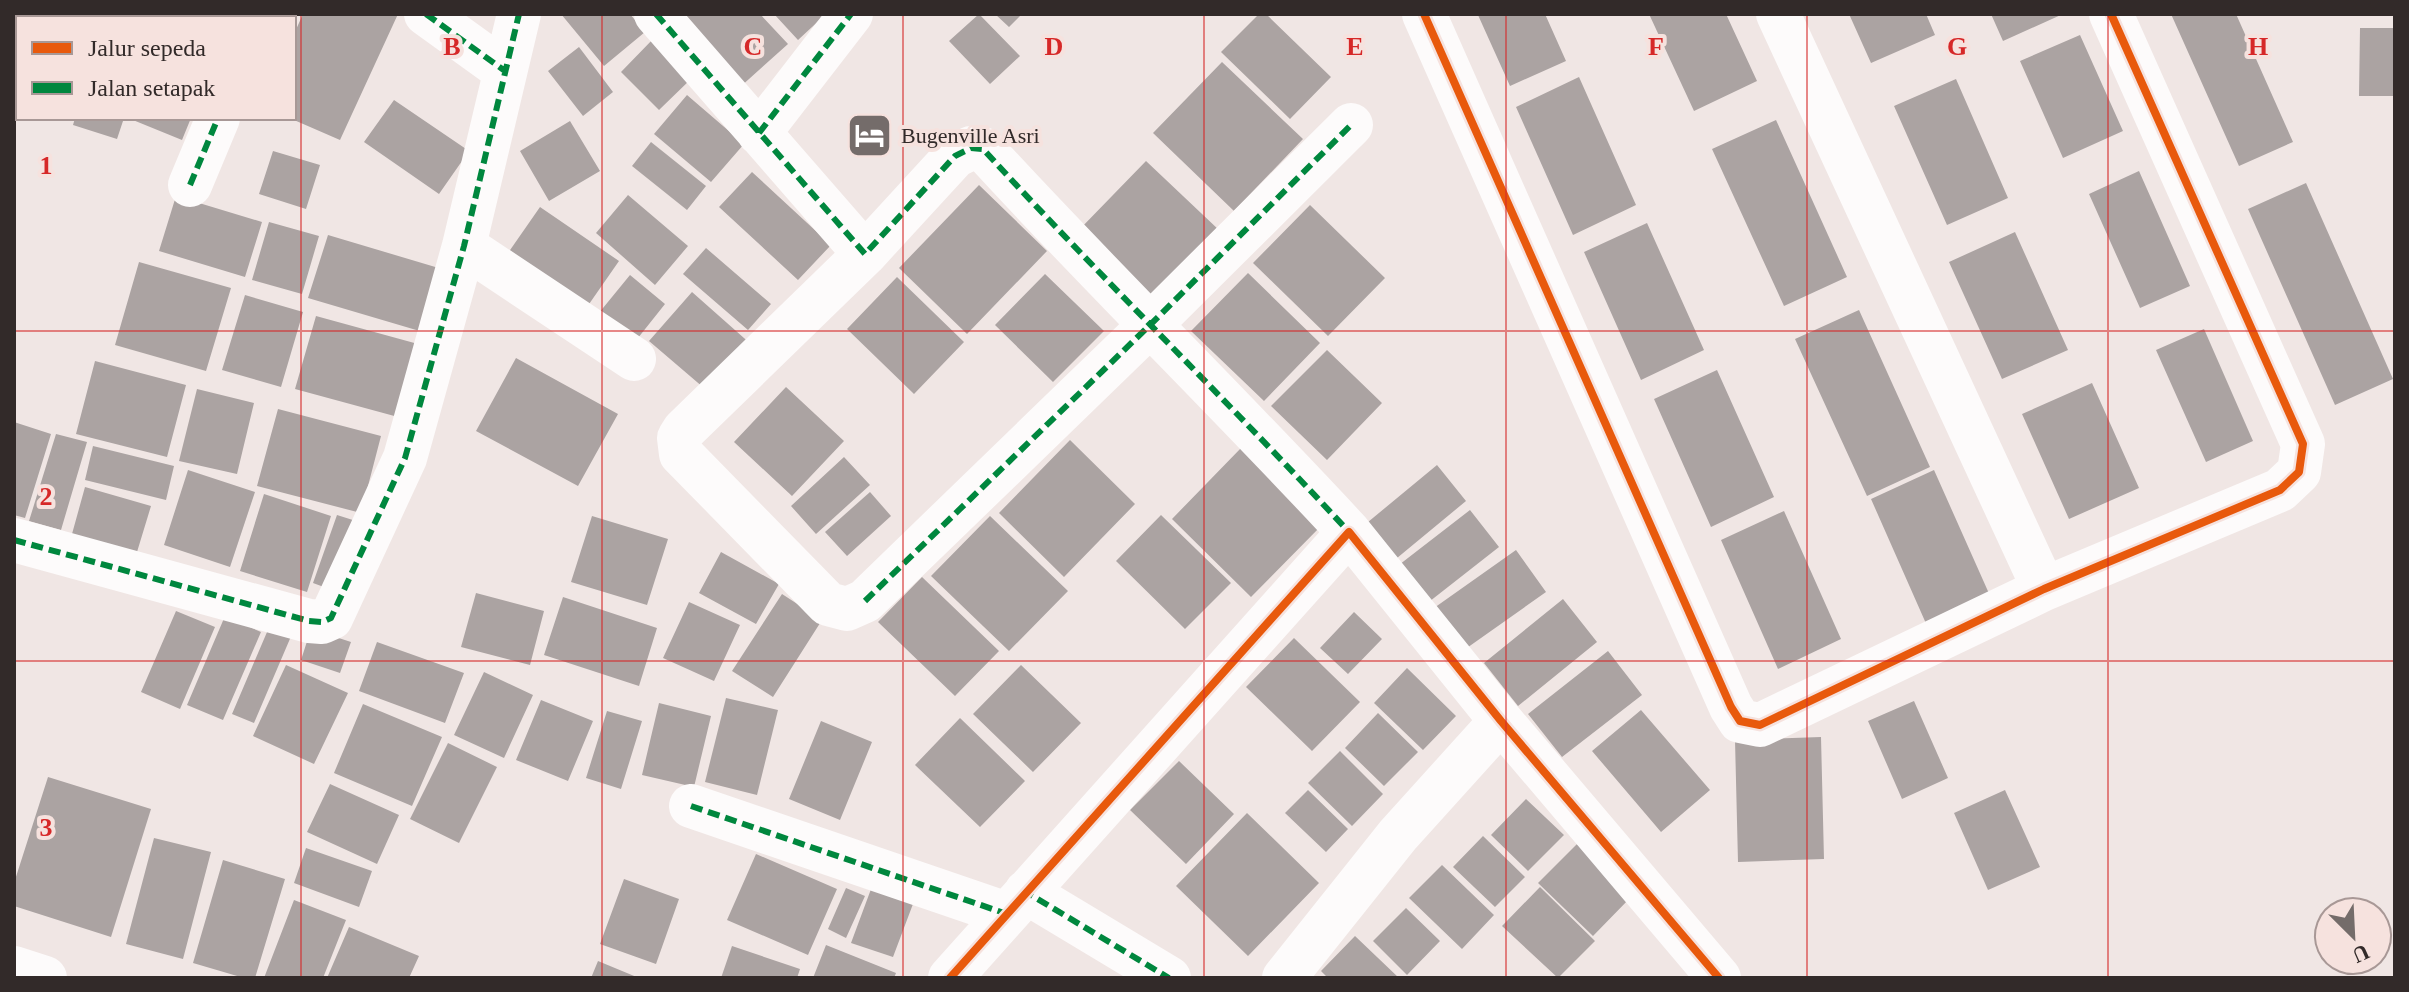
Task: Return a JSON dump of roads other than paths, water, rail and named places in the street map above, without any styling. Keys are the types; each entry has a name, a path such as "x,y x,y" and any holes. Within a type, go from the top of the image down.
{"street":[{"path":"426,14 505,71"},
{"path":"14,540 309,621 322,622 331,618 405,458 464,246 519,14"},
{"path":"656,14 865,254"},
{"path":"759,133 851,14"},
{"path":"1424,14 1731,707 1740,721 1760,725 2044,589 2280,490 2299,472 2303,444 2111,14"},
{"path":"1778,14 2044,589"},
{"path":"190,185 217,120"},
{"path":"1351,125 1151,324 865,601 847,609 828,604 681,454 679,438 684,430 865,254 955,156 971,148 983,149 1073,247 1151,324 1349,532 1501,721 1719,978"},
{"path":"464,246 634,359"},
{"path":"950,978 1349,532"},
{"path":"1284,978 1398,835 1501,721"},
{"path":"691,806 1016,903 1169,978"}],"place":[{"name":"Bugenville Asri","path":"870,135"}]}
